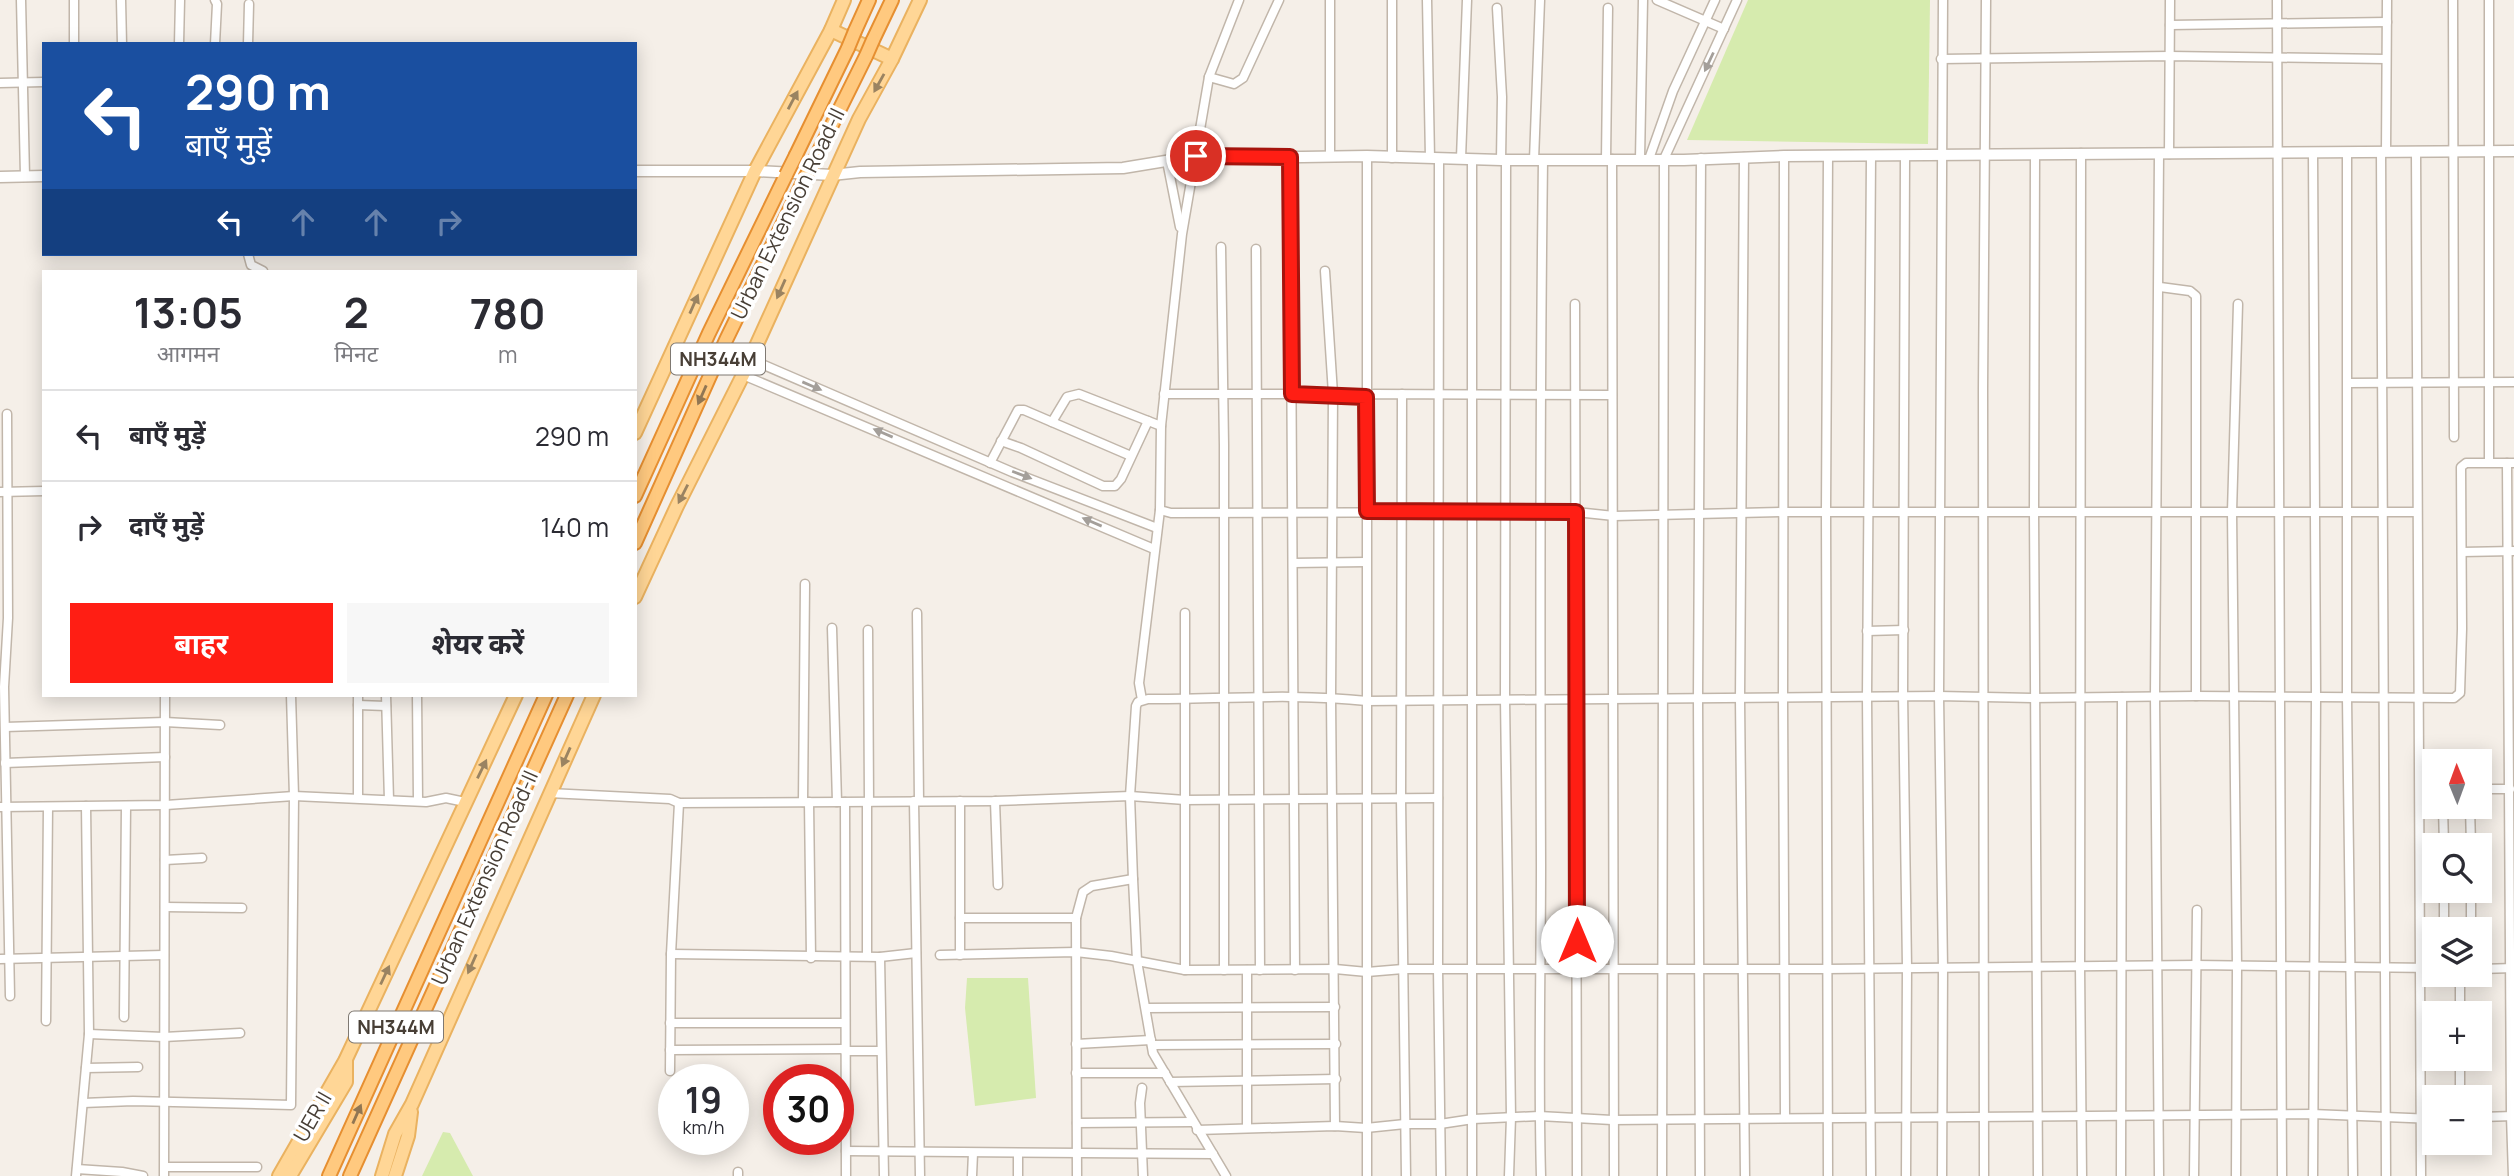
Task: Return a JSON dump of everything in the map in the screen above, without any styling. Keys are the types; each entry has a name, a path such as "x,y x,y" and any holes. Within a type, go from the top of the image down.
{"highway":[{"name":"Urban Extension Road-II","path":"637,492 709,333 869,0"},
{"name":"Urban Extension Road-II","path":"637,539 726,340 892,0"},
{"name":"Urban Extension Road-II","path":"330,1176 544,697"},
{"name":"Urban Extension Road-II","path":"350,1176 566,697"}],"main road":[{"path":"637,429 755,171 831,30 844,0"},
{"path":"637,593 743,375 832,175 920,0"},
{"path":"831,30 892,59"},
{"path":"290,1176 346,1083 346,1059 515,697"},
{"path":"383,1176 395,1135 412,1104 593,697"},
{"name":"UER II","path":"279,1176 346,1059"},
{"path":"395,1176 408,1136 412,1104"}],"street":[{"path":"21,0 25,176"},
{"path":"74,0 74,42"},
{"path":"121,0 122,42"},
{"path":"179,42 180,0"},
{"path":"215,0 215,42"},
{"path":"1142,700 1139,683 1160,510 1161,426 1182,234 1209,77 1239,0"},
{"path":"1209,77 1234,84 1243,78 1278,0"},
{"path":"1330,0 1330,157"},
{"path":"1392,0 1392,158"},
{"path":"1427,0 1435,158 1438,394 1438,969 1441,1176"},
{"path":"1467,0 1471,394 1472,1176"},
{"path":"1540,0 1541,1176"},
{"path":"1643,0 1645,159"},
{"path":"1657,0 1724,29"},
{"path":"1645,159 1715,0"},
{"path":"1662,1176 1664,159 1737,0"},
{"path":"1942,1176 1943,968 1939,696 1943,0"},
{"path":"1984,1176 1983,513 1986,0"},
{"path":"2159,1176 2155,696 2160,287 2170,0"},
{"path":"2277,0 2282,1176"},
{"path":"2386,1176 2382,513 2387,0"},
{"path":"2453,0 2454,437"},
{"path":"2489,0 2489,463"},
{"path":"248,42 249,4"},
{"path":"1496,8 1504,160 1505,699 1511,1117 1509,1176"},
{"path":"1608,8 1614,516 1614,1176"},
{"path":"2170,26 2386,22"},
{"path":"1941,59 2169,56 2386,59"},
{"path":"0,83 42,82"},
{"path":"637,171 755,171 832,175 884,171 1123,168 1196,156 1539,160 2514,151"},
{"path":"2347,152 2347,698 2353,1176"},
{"path":"2416,152 2421,1176"},
{"path":"2081,153 2082,1176"},
{"path":"2313,153 2316,512 2313,1176"},
{"path":"2035,154 2038,1176"},
{"path":"1367,156 1367,1176"},
{"path":"1784,156 1785,1118"},
{"path":"1828,156 1828,1176"},
{"path":"1905,156 1903,696 1906,1176"},
{"path":"1290,157 1295,970"},
{"path":"1744,157 1740,699 1745,1176"},
{"path":"1871,157 1867,631 1871,1176"},
{"path":"1700,1176 1698,698 1701,158"},
{"path":"1167,162 1182,234"},
{"path":"0,177 42,176"},
{"path":"1221,247 1224,445 1224,970"},
{"path":"1255,248 1260,970"},
{"path":"249,256 251,265 261,270"},
{"path":"1325,271 1333,394 1331,698 1335,1126"},
{"path":"2160,287 2190,291 2196,296 2196,696"},
{"path":"1574,304 1577,1176"},
{"path":"2236,1176 2236,696 2232,512 2238,304"},
{"path":"750,359 990,463 1157,528"},
{"path":"743,375 1154,549"},
{"path":"2348,383 2514,382"},
{"path":"1052,422 1067,397 1079,394 1161,426"},
{"path":"1164,394 1333,394 1366,397 1374,394 1612,395"},
{"path":"1402,394 1401,799 1406,1176"},
{"path":"990,463 1018,410 1024,410 1131,456"},
{"path":"7,414 4,492 4,807 10,996"},
{"path":"1001,441 1083,478 1110,487 1115,486 1121,479 1148,421"},
{"path":"1226,1176 1155,1058 1137,961 1130,796 1136,706 1142,700 1577,700 1903,696 2454,698 2460,693 2461,467 2466,463 2511,463 2510,789 2514,1174"},
{"path":"4,492 42,491"},
{"path":"1160,510 1171,513 1576,512 1614,516 1785,512 2416,512"},
{"path":"2462,552 2511,551"},
{"path":"1293,563 1366,562"},
{"path":"805,584 806,802 811,958"},
{"path":"1185,613 1185,970"},
{"path":"917,614 916,953 920,1176"},
{"path":"832,628 841,802 845,1064"},
{"path":"867,956 868,630"},
{"path":"1867,631 1904,630"},
{"path":"2121,1176 2122,696"},
{"path":"165,697 164,1172 257,1167"},
{"path":"83,1103 291,1105 294,796 291,697"},
{"path":"358,697 358,797"},
{"path":"386,697 389,800"},
{"path":"417,697 418,800"},
{"path":"358,705 386,706"},
{"path":"5,727 165,722 220,725"},
{"path":"5,763 165,757"},
{"path":"2492,789 2510,789"},
{"path":"549,793 670,799 679,803 995,801 1130,796 1185,800 1438,798"},
{"path":"4,807 166,805 294,796 426,802 446,798 465,802"},
{"path":"960,801 960,956"},
{"path":"995,801 998,886"},
{"path":"670,1064 671,954 679,803"},
{"path":"86,806 89,1034 77,1172 122,1172 143,1176"},
{"path":"124,1017 126,806"},
{"path":"47,1021 48,807"},
{"path":"165,860 202,858"},
{"path":"1077,1176 1076,918 1083,892 1092,886 1133,879"},
{"path":"165,907 242,908"},
{"path":"2194,1176 2197,910"},
{"path":"960,918 1076,918"},
{"path":"671,954 811,958 880,957 916,953"},
{"path":"940,955 1076,953 1185,970 1335,969 1367,972 1508,968 1827,969 2122,965 2420,968"},
{"path":"0,959 164,955"},
{"path":"880,957 884,1176"},
{"path":"2492,969 2513,968"},
{"path":"1247,970 1247,1128"},
{"path":"1146,1008 1335,1007"},
{"path":"670,1023 845,1023"},
{"path":"89,1034 164,1037 240,1033"},
{"path":"1076,1044 1336,1044"},
{"path":"670,1050 881,1051"},
{"path":"86,1068 138,1067"},
{"path":"1076,1073 1165,1073"},
{"path":"1170,1082 1336,1079"},
{"path":"1142,1088 1140,1103 1143,1176"},
{"path":"1077,1123 1142,1122 1247,1128 1366,1128 1539,1116 1612,1120 2312,1114 2421,1119"},
{"path":"2492,1117 2513,1116"},
{"path":"854,1151 1213,1154"},
{"path":"972,1176 973,1153"},
{"path":"1017,1153 1018,1176"},
{"path":"846,1155 846,1176"}],"green space":[{"path":"1748,0 1930,0 1928,144 1687,140"},
{"path":"967,978 1028,978 1036,1098 975,1106 965,1008"},
{"path":"443,1132 450,1133 473,1176 422,1176"}],"route":[{"path":"1196,156 1290,157 1292,394 1366,397 1367,511 1576,512 1577,941"}]}
